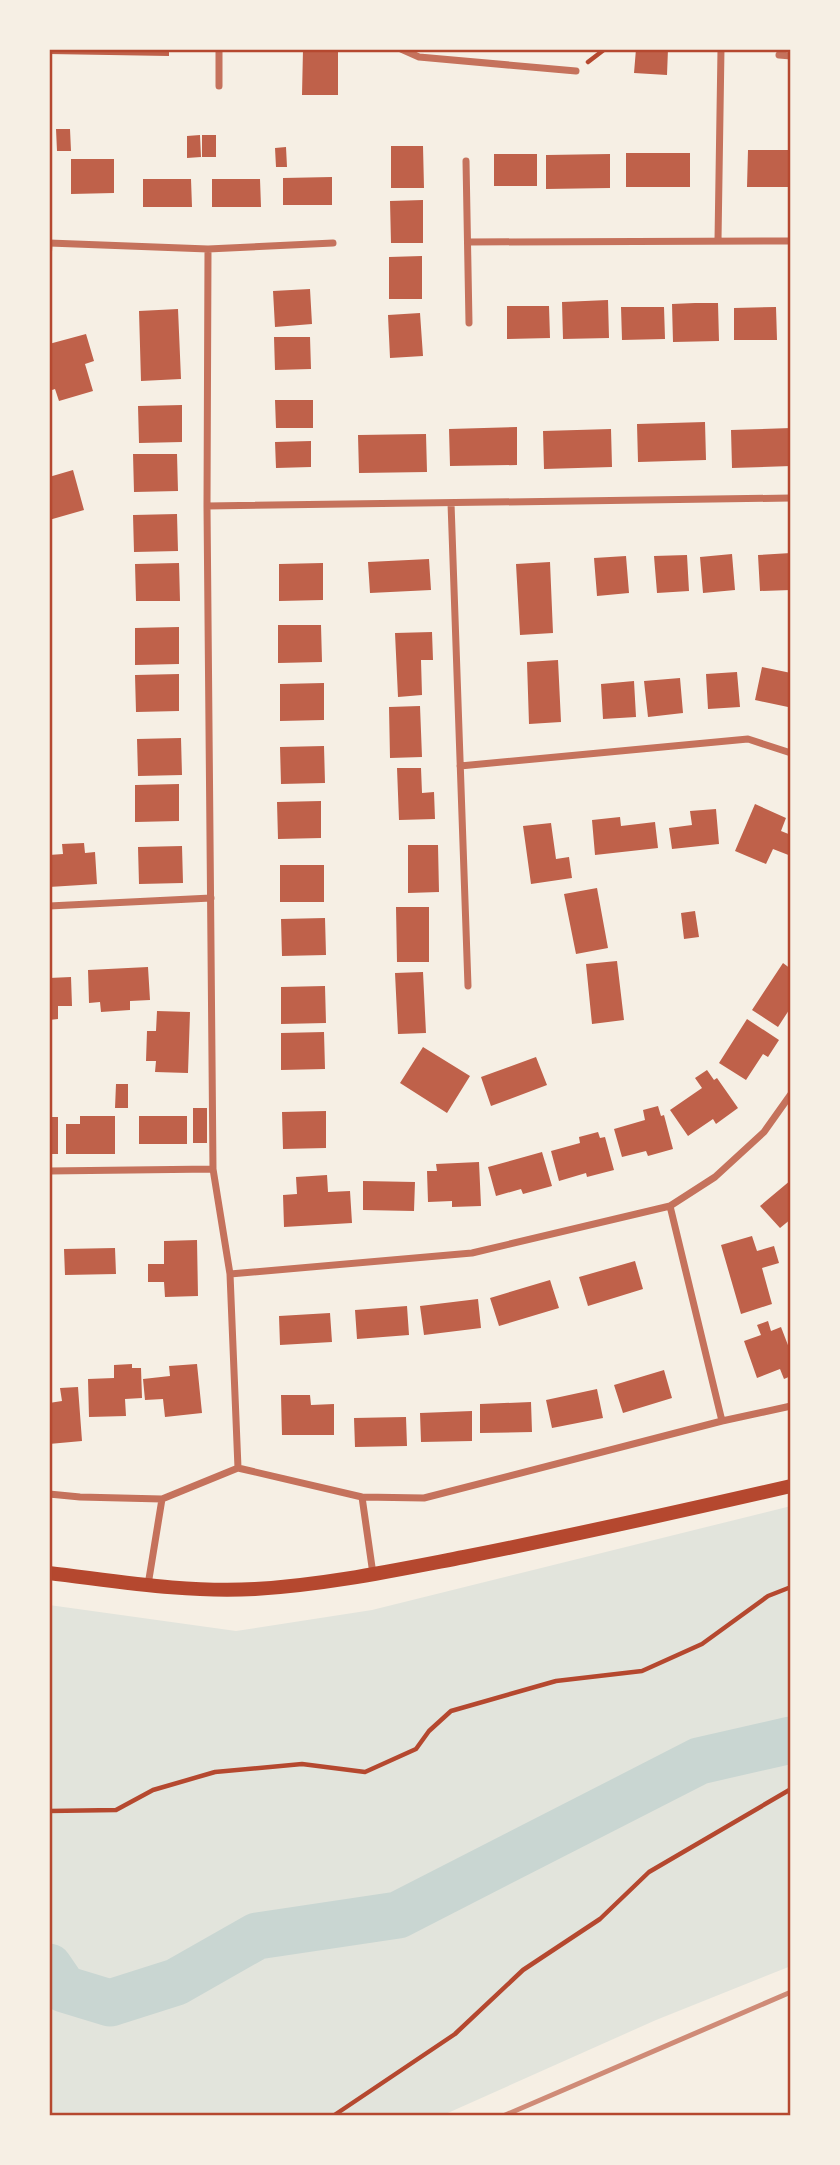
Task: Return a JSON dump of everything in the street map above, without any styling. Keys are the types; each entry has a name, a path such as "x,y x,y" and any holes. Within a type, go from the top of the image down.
{"main road":[{"path":"49,1573 212,1590 257,1589 373,1574 574,1535 791,1486"}],"street":[{"path":"219,49 219,86"},
{"path":"401,49 419,57 576,71"},
{"path":"718,240 721,49"},
{"path":"779,55 791,56"},
{"path":"466,161 469,323"},
{"path":"469,242 791,241"},
{"path":"50,243 208,249 333,243"},
{"path":"208,249 207,506 213,1169 230,1274 238,1468"},
{"path":"207,506 791,498"},
{"path":"451,502 468,986"},
{"path":"460,766 748,739 791,753"},
{"path":"49,906 211,898"},
{"path":"230,1274 471,1254 670,1206 725,1168 764,1132 791,1094"},
{"path":"49,1171 213,1169"},
{"path":"670,1206 722,1421"},
{"path":"49,1494 162,1499 238,1468 362,1497 424,1498 722,1421 791,1406"},
{"path":"362,1497 373,1574"},
{"path":"148,1585 162,1499"}],"lane":[{"path":"49,260 50,243"}],"path":[{"path":"49,1811 116,1810 153,1790 215,1772 302,1764 365,1772 416,1749 429,1731 450,1711 556,1681 642,1671 702,1644 768,1596 791,1587"},
{"path":"334,2116 455,2035 523,1970 600,1919 649,1872 791,1789"}],"shaded area":[{"path":"791,1506 791,1966 656,2020 441,2116 49,2116 49,1605 236,1631 372,1610"}],"building":[{"path":"49,49 169,49 169,56 49,54"},
{"path":"303,49 338,49 338,95 302,95"},
{"path":"636,49 668,49 667,75 634,73"},
{"path":"56,129 70,129 71,151 57,151"},
{"path":"200,135 201,157 187,158 187,136"},
{"path":"202,135 216,135 216,157 202,157"},
{"path":"391,146 423,146 424,188 391,188"},
{"path":"286,147 287,167 276,167 275,148"},
{"path":"748,150 791,150 791,187 747,187"},
{"path":"626,153 690,153 690,187 626,187"},
{"path":"494,154 537,154 537,186 494,186"},
{"path":"610,154 610,188 546,189 546,155"},
{"path":"71,159 114,159 114,193 71,194"},
{"path":"332,177 332,205 283,205 283,178"},
{"path":"143,179 191,179 192,207 143,207"},
{"path":"212,179 260,179 261,207 212,207"},
{"path":"423,200 423,243 391,243 390,201"},
{"path":"422,256 422,299 389,299 389,257"},
{"path":"310,289 312,324 275,327 273,291"},
{"path":"608,300 609,338 563,339 562,302"},
{"path":"788,300 791,300 791,337 788,337"},
{"path":"718,303 719,341 673,342 672,304"},
{"path":"507,306 549,306 550,338 507,339"},
{"path":"621,307 664,307 665,339 622,340"},
{"path":"776,307 777,340 734,340 734,308"},
{"path":"178,309 181,379 141,381 139,311"},
{"path":"420,313 423,356 390,358 388,315"},
{"path":"86,334 94,361 85,364 93,391 59,401 55,389 49,391 49,344"},
{"path":"274,337 310,337 311,369 275,370"},
{"path":"275,400 313,400 313,428 276,428"},
{"path":"182,405 182,442 139,443 138,406"},
{"path":"705,422 706,460 638,462 637,424"},
{"path":"517,427 517,465 450,466 449,429"},
{"path":"791,428 791,466 732,468 731,430"},
{"path":"611,429 612,467 544,469 543,431"},
{"path":"426,434 427,472 359,473 358,435"},
{"path":"311,441 311,467 276,468 275,442"},
{"path":"133,454 177,454 178,491 134,492"},
{"path":"73,470 84,510 49,520 49,477"},
{"path":"177,514 178,551 134,552 133,515"},
{"path":"791,553 791,590 760,591 758,555"},
{"path":"732,554 735,590 703,593 700,557"},
{"path":"687,555 689,591 657,593 654,556"},
{"path":"626,556 629,593 597,596 594,558"},
{"path":"429,559 431,590 370,593 368,562"},
{"path":"550,562 553,633 520,635 516,564"},
{"path":"179,563 180,601 136,601 135,564"},
{"path":"323,563 323,600 279,601 279,564"},
{"path":"278,625 321,625 322,662 278,663"},
{"path":"179,627 179,664 135,665 135,628"},
{"path":"432,632 433,660 421,660 422,695 398,697 395,633"},
{"path":"558,660 561,722 529,724 527,662"},
{"path":"762,667 791,673 788,707 755,700"},
{"path":"737,672 740,707 708,709 706,674"},
{"path":"179,674 179,711 136,712 135,675"},
{"path":"680,678 683,713 648,717 644,681"},
{"path":"634,681 636,717 603,719 601,684"},
{"path":"324,683 324,720 280,721 280,684"},
{"path":"420,706 422,757 390,758 389,707"},
{"path":"181,738 182,775 138,776 137,739"},
{"path":"324,746 325,783 281,784 280,747"},
{"path":"397,768 421,768 422,793 434,792 435,819 399,820"},
{"path":"179,784 179,821 135,822 135,785"},
{"path":"321,801 321,838 278,839 277,802"},
{"path":"755,804 786,818 781,831 791,835 791,856 773,849 766,864 735,851"},
{"path":"716,809 719,844 672,849 669,828 692,825 690,811"},
{"path":"620,817 621,826 655,822 658,848 595,855 592,820"},
{"path":"551,823 556,859 569,857 572,878 531,884 523,826"},
{"path":"84,843 85,853 95,852 97,884 49,887 49,855 63,854 62,844"},
{"path":"408,845 438,845 439,892 408,893"},
{"path":"182,846 183,883 139,884 138,847"},
{"path":"280,865 324,865 324,902 280,902"},
{"path":"597,888 608,948 576,954 564,894"},
{"path":"396,907 429,907 429,962 397,962"},
{"path":"695,911 699,937 684,939 681,913"},
{"path":"325,918 326,955 282,956 281,919"},
{"path":"617,961 624,1020 592,1024 586,964"},
{"path":"783,963 791,969 791,1007 778,1027 752,1010"},
{"path":"148,967 150,1000 130,1001 130,1010 101,1012 100,1002 89,1003 88,970"},
{"path":"423,972 426,1033 398,1034 395,973"},
{"path":"71,977 72,1006 58,1006 58,1019 49,1020 49,978"},
{"path":"325,986 326,1023 281,1024 281,987"},
{"path":"157,1011 190,1012 188,1073 155,1072 156,1061 146,1061 147,1031 156,1031"},
{"path":"747,1019 779,1040 768,1057 763,1054 746,1080 719,1063"},
{"path":"324,1032 325,1069 281,1070 281,1033"},
{"path":"423,1047 470,1076 447,1113 400,1083"},
{"path":"536,1057 547,1085 491,1106 481,1077"},
{"path":"707,1070 714,1080 717,1078 738,1108 716,1124 713,1119 688,1136 670,1110 702,1088 695,1078"},
{"path":"116,1084 128,1084 128,1108 115,1108"},
{"path":"658,1106 661,1116 664,1115 673,1149 648,1156 646,1151 622,1157 614,1129 645,1120 643,1110"},
{"path":"193,1108 207,1108 207,1143 193,1143"},
{"path":"326,1111 326,1148 283,1149 282,1112"},
{"path":"80,1116 115,1116 115,1154 66,1154 66,1124 80,1124"},
{"path":"139,1116 187,1116 187,1144 139,1144"},
{"path":"49,1117 58,1117 58,1154 49,1154"},
{"path":"598,1132 600,1138 605,1137 614,1170 587,1177 586,1173 559,1181 551,1151 580,1143 579,1137"},
{"path":"542,1152 552,1186 523,1194 521,1189 496,1196 488,1167"},
{"path":"479,1162 481,1206 452,1207 452,1201 428,1202 427,1171 437,1171 436,1164"},
{"path":"327,1175 328,1192 350,1191 352,1223 284,1227 283,1195 297,1194 296,1177"},
{"path":"791,1180 791,1219 780,1228 760,1206"},
{"path":"363,1181 415,1182 414,1211 363,1210"},
{"path":"752,1236 757,1251 774,1246 779,1263 762,1268 772,1304 741,1314 721,1245"},
{"path":"197,1240 198,1296 165,1297 164,1282 148,1282 148,1264 164,1264 164,1241"},
{"path":"115,1248 116,1274 65,1275 64,1249"},
{"path":"635,1261 643,1289 588,1306 579,1277"},
{"path":"550,1280 559,1308 499,1326 490,1298"},
{"path":"478,1299 481,1328 424,1335 420,1306"},
{"path":"407,1306 409,1335 357,1339 355,1310"},
{"path":"330,1313 332,1342 280,1345 279,1316"},
{"path":"768,1321 771,1331 781,1327 791,1353 791,1376 784,1379 780,1369 757,1378 744,1341 761,1335 757,1325"},
{"path":"132,1364 132,1368 141,1368 142,1398 125,1399 126,1416 89,1417 88,1379 114,1378 114,1365"},
{"path":"197,1364 202,1413 165,1417 163,1399 145,1400 143,1379 170,1376 169,1366"},
{"path":"664,1370 672,1398 623,1413 614,1385"},
{"path":"78,1387 82,1441 49,1444 49,1403 62,1401 60,1388"},
{"path":"597,1389 603,1418 552,1428 546,1400"},
{"path":"281,1395 310,1395 311,1405 334,1404 334,1435 282,1435"},
{"path":"531,1402 532,1432 480,1433 480,1404"},
{"path":"472,1411 472,1441 421,1442 420,1413"},
{"path":"406,1417 407,1446 355,1447 354,1418"}],"waterway":[{"path":"49,1967 64,1989 110,2003 176,1982 257,1936 398,1915 699,1761 791,1740"}],"railway":[{"path":"503,2116 791,1992"}]}
